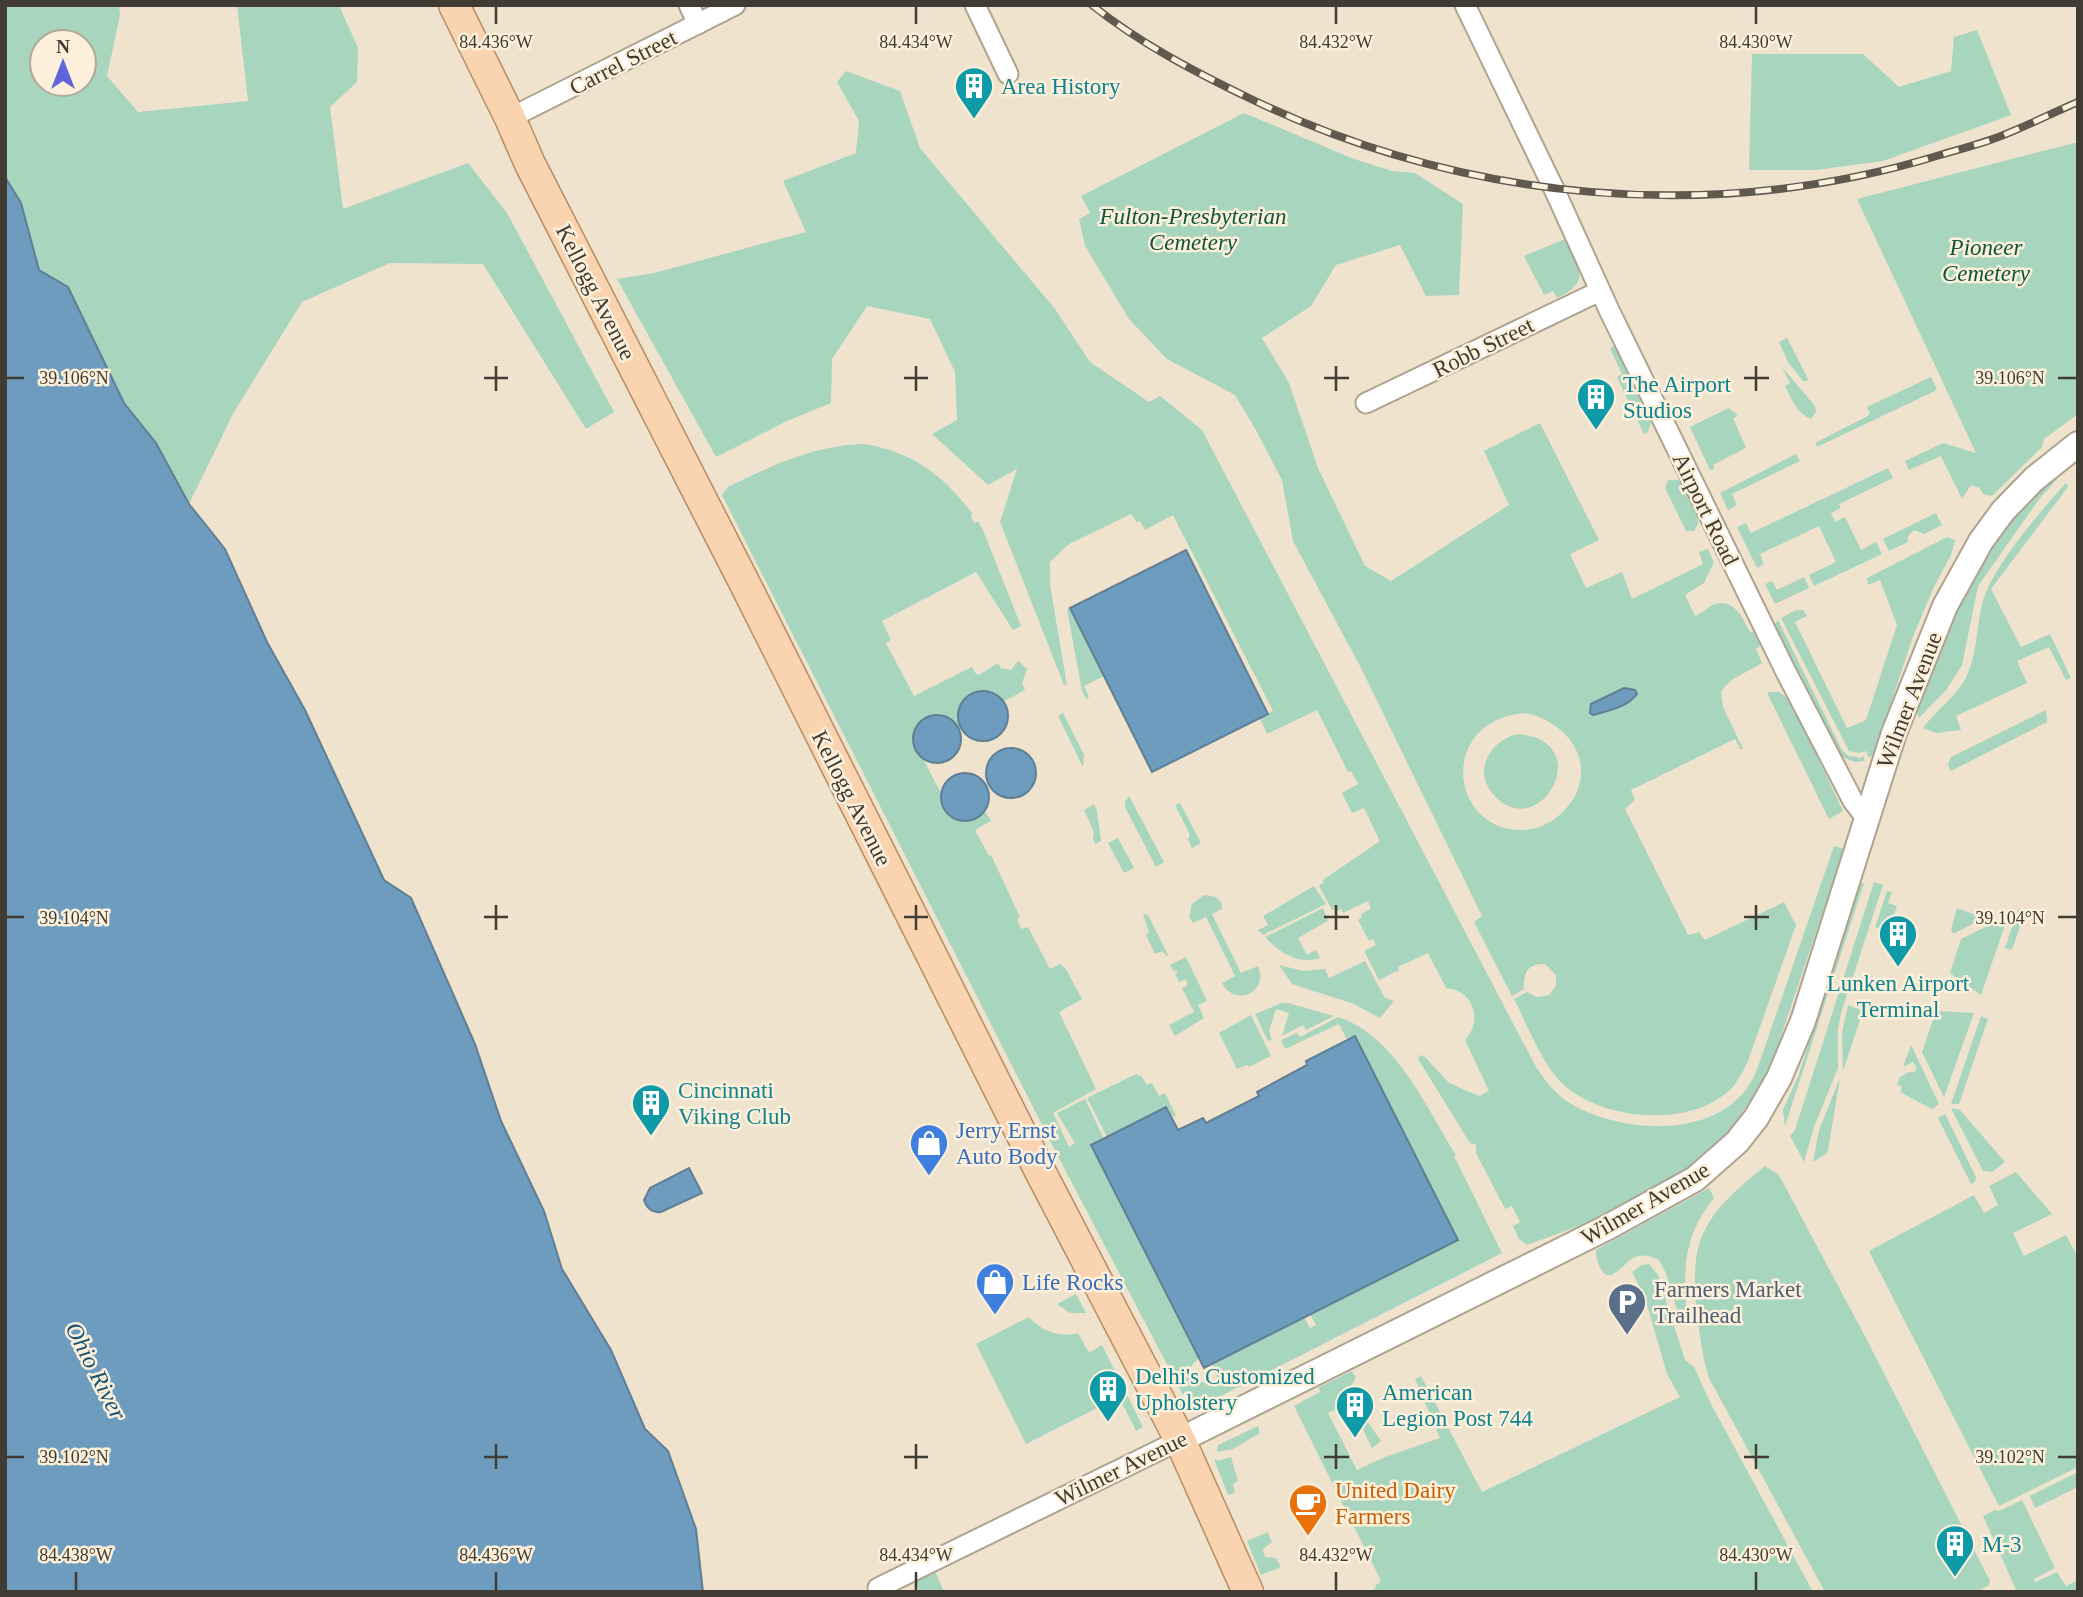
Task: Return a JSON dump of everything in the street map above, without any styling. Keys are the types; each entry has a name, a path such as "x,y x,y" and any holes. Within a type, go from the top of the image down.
{"main road":[{"name":"Kellogg Avenue","path":"454,5 537,176 922,939 1180,1440 1248,1592"}],"street":[{"path":"689,5 698,24"},
{"name":"Carrel Street","path":"510,118 735,5"},
{"path":"975,5 1008,75"},
{"name":"Airport Road","path":"1465,5 1600,291 1785,670 1853,801 1866,818"},
{"name":"Robb Street","path":"1366,403 1600,291"},
{"name":"Wilmer Avenue","path":"878,1588 1608,1227 1695,1180 1715,1163 1756,1118 1779,1078 1802,1021 1894,733 1961,572 2003,512 2034,479 2078,444"}],"green space":[{"path":"5,5 119,5 120,15 107,76 138,112 248,101 237,5 339,5 358,48 357,82 330,107 343,209 468,163 507,213 614,412 586,429 483,264 390,263 302,302 234,412 189,504 156,443 124,403 68,287 39,270 21,203 5,177"},
{"path":"1977,30 2011,115 1883,161 1816,170 1749,170 1752,54 1863,54 1899,87 1951,71 1954,37"},
{"path":"846,71 900,91 920,148 1055,309 1090,362 1149,402 1160,396 1202,430 1536,1067 1550,1086 1568,1102 1612,1120 1663,1126 1689,1123 1712,1116 1733,1103 1749,1085 1757,1070 1834,846 1844,849 1776,1051 1760,1086 1731,1129 1681,1176 1598,1219 1527,1245 1519,1239 1513,1226 1520,1222 1512,1206 1505,1209 1476,1153 1476,1145 1470,1143 1418,1059 1420,1055 1425,1057 1449,1083 1479,1096 1489,1091 1465,1040 1474,1024 1473,1008 1469,1000 1456,990 1446,988 1428,953 1398,967 1399,970 1379,980 1364,951 1376,945 1373,939 1369,941 1358,920 1362,917 1361,914 1371,909 1368,901 1343,913 1341,909 1336,912 1332,910 1319,886 1323,880 1380,841 1364,808 1352,813 1342,793 1358,784 1351,771 1348,772 1317,710 1267,734 1260,718 1273,711 1173,515 1145,530 1140,521 1137,522 1131,514 1069,544 1050,562 1050,585 1067,685 1064,685 1000,522 1017,469 988,485 932,434 957,420 955,372 930,319 867,306 832,359 831,403 785,422 716,457 617,279 654,273 806,232 783,181 856,153 859,121 837,82"},
{"name":"Fulton-Presbyterian Cemetery","path":"1244,113 1354,159 1392,171 1415,173 1463,204 1459,295 1426,296 1400,245 1336,265 1311,306 1262,338 1289,383 1318,468 1365,566 1391,581 1509,505 1484,451 1540,423 1599,540 1570,554 1586,588 1622,572 1632,599 1703,564 1699,552 1708,549 1714,562 1704,583 1685,595 1695,616 1716,604 1728,604 1738,611 1750,632 1756,631 1762,644 1756,649 1762,663 1730,681 1721,691 1723,707 1743,749 1740,749 1735,739 1631,790 1635,800 1625,809 1688,935 1699,932 1705,940 1784,902 1796,925 1748,1061 1732,1088 1715,1101 1695,1110 1673,1114 1626,1113 1583,1098 1566,1087 1550,1069 1514,999 1527,992 1537,997 1549,995 1556,986 1556,975 1545,964 1534,965 1525,974 1524,989 1512,996 1474,922 1482,916 1361,668 1293,541 1282,480 1257,432 1235,395 1167,359 1129,319 1085,246 1079,219 1090,213 1081,196","holes":["1526,713 1540,717 1563,732 1578,754 1581,767 1575,796 1560,815 1541,827 1525,830 1500,826 1480,814 1468,796 1463,775 1466,754 1477,734 1497,720"]},
{"name":"Pioneer Cemetery","path":"2078,142 2078,414 2044,439 2042,447 1992,496 1983,494 1980,488 1971,485 1962,499 1941,456 1909,470 1905,461 1943,443 1976,453 1857,199"},
{"path":"1565,239 1578,266 1579,280 1568,292 1557,298 1553,291 1544,295 1524,256"},
{"path":"1787,338 1807,381 1803,381 1788,362 1779,342"},
{"path":"1615,346 1651,422 1648,432 1644,434 1617,377 1622,374 1610,348"},
{"path":"1782,367 1815,406 1816,412 1811,419 1792,401 1785,386 1790,383"},
{"path":"1931,377 1937,390 1817,447 1815,443 1868,416 1870,413 1867,407"},
{"path":"1729,408 1738,416 1733,418 1746,448 1713,465 1714,469 1710,470 1690,427"},
{"path":"865,444 898,453 926,467 961,499 972,513 974,523 978,521 983,530 1021,626 1013,630 976,572 882,621 891,640 886,643 914,696 972,667 979,675 998,663 1001,668 1011,670 1018,661 1027,669 1022,683 1025,690 1004,701 984,691 973,693 963,700 961,727 958,728 946,717 938,715 917,754 923,759 941,797 968,820 984,810 991,821 975,830 989,856 991,855 1020,917 1017,919 1021,929 1028,927 1050,969 1060,964 1066,969 1082,999 1059,1012 1096,1089 1053,1113 1069,1147 1075,1143 1057,1113 1085,1099 1104,1139 1091,1146 1198,1358 1190,1368 1193,1380 1214,1383 1217,1377 1212,1364 1304,1317 1310,1328 1316,1325 1310,1314 1458,1240 1355,1037 1347,1040 1339,1024 1285,1049 1281,1040 1297,1033 1300,1037 1338,1017 1358,1026 1376,1039 1392,1056 1421,1095 1456,1155 1454,1156 1502,1253 1207,1403 1205,1400 1192,1401 1182,1393 1061,1162 722,495 728,487 794,458 828,448"},
{"path":"1796,454 1800,461 1732,494 1737,505 1728,510 1720,493"},
{"path":"1888,468 1893,478 1839,504 1841,508 1831,513 1835,522 1845,517 1861,550 1876,542 1882,554 1814,586 1809,575 1836,562 1819,526 1760,554 1764,564 1757,568 1737,527 1746,523 1751,533"},
{"path":"2052,478 2057,479 2040,498 1978,586 1962,665 1947,689 1919,718 1916,709 1936,649 1974,572 1978,574 1980,570 1977,568 2002,530"},
{"path":"1668,480 1680,480 1698,516 1694,531 1686,531 1665,488"},
{"path":"2066,483 2068,487 1991,589 2021,647 2050,634 2071,678 2066,680 2049,647 2017,661 2027,683 1956,716 1961,730 1936,733 1923,728 1965,679 1972,660 1983,601 1996,573 2032,523"},
{"path":"1936,513 1942,525 1924,534 1914,530 1908,536 1908,542 1889,551 1883,539"},
{"path":"1947,537 1955,540 1951,555 1912,639 1875,753 1869,758 1866,751 1849,751 1781,618 1796,610 1803,610 1807,616 1795,622 1847,728 1866,720 1897,625 1880,580 1868,585 1867,578"},
{"path":"1804,577 1809,588 1775,604 1765,584 1772,581 1777,590"},
{"path":"1070,608 1104,676 1084,686 1089,697 1086,699 1082,691 1067,609"},
{"path":"1778,620 1842,750 1859,759 1863,756 1865,761 1855,762 1842,757 1829,739 1773,627"},
{"path":"1779,692 1791,701 1843,811 1829,819 1767,693"},
{"path":"2046,710 2047,722 1951,771 1948,765 1951,757"},
{"path":"1063,713 1084,755 1083,767 1058,716"},
{"path":"1518,734 1542,740 1555,753 1558,770 1553,786 1542,800 1528,808 1511,807 1493,794 1484,775 1488,757 1493,749 1508,737"},
{"path":"1129,796 1164,862 1156,867 1125,807"},
{"path":"1180,803 1201,843 1192,848 1188,839 1190,835 1175,805"},
{"path":"1094,804 1101,841 1095,844 1094,832 1084,810"},
{"path":"1118,838 1134,868 1124,873 1108,843"},
{"path":"1874,882 1883,885 1841,1013 1838,1068 1814,1127 1804,1162 1790,1136 1795,1130"},
{"path":"1859,883 1864,883 1785,1126 1783,1110 1799,1074"},
{"path":"1314,886 1326,904 1263,935 1258,930 1268,925 1263,916"},
{"path":"1887,891 1892,892 1888,903 1897,906 1888,931 1875,927"},
{"path":"1204,895 1221,902 1222,909 1212,914 1241,973 1258,966 1259,984 1249,994 1242,996 1227,990 1222,983 1235,976 1206,917 1193,923 1189,917 1192,904"},
{"path":"1323,908 1328,921 1298,938 1307,955 1316,950 1320,958 1297,959 1277,948 1265,937"},
{"path":"1957,908 1984,918 1953,934 1951,929"},
{"path":"2018,909 2021,909 2024,915 2012,950 2005,948"},
{"path":"1143,914 1148,915 1168,955 1163,951 1155,954 1146,935 1149,933"},
{"path":"2008,916 1981,995 1950,973 1961,939"},
{"path":"1186,957 1207,1001 1198,1005 1204,1018 1175,1036 1169,1025 1194,1012 1182,988 1188,985 1186,979 1179,982 1175,974 1177,970 1173,971 1170,965"},
{"path":"1365,961 1385,998 1394,1001 1380,1018 1354,1004 1292,984 1279,965 1303,971 1325,969 1329,978"},
{"path":"1282,1003 1334,1016 1306,1030 1303,1025 1282,1036 1289,1013 1276,1009 1269,1031 1272,1040 1268,1041 1255,1014"},
{"path":"1848,1005 1863,1011 1843,1071 1842,1033"},
{"path":"1936,1011 1974,1013 1944,1097 1922,1052"},
{"path":"1251,1015 1271,1056 1249,1067 1247,1065 1237,1069 1219,1033"},
{"path":"1981,1016 1988,1019 1959,1104 1951,1104"},
{"path":"1911,1045 1939,1104 1932,1109 1900,1092 1902,1086 1897,1085 1900,1077 1917,1069 1913,1062 1903,1067"},
{"path":"1136,1074 1142,1077 1147,1085 1152,1083 1159,1096 1165,1093 1176,1116 1173,1117 1167,1107 1107,1137 1087,1098"},
{"path":"1840,1078 1828,1150 1813,1162 1819,1130"},
{"path":"1951,1108 1960,1110 2005,1162 1992,1172 1983,1171"},
{"path":"1945,1114 1976,1177 1971,1184 1938,1118"},
{"path":"1765,1166 1779,1175 1867,1340 1990,1581 1988,1586 1975,1592 1825,1592 1709,1378 1697,1314 1695,1287 1699,1246 1715,1213"},
{"path":"2016,1172 2052,1214 2013,1233 2024,1256 2066,1235 2078,1258 2078,1467 1999,1506 1869,1251 1974,1195 1984,1213 1998,1205 1989,1186"},
{"path":"1709,1188 1714,1198 1695,1228 1687,1258 1685,1290 1688,1325 1682,1326 1659,1260 1636,1256 1609,1275 1602,1271 1596,1250"},
{"path":"1649,1264 1658,1275 1685,1360 1694,1367 1711,1404 1813,1592 1368,1592 1376,1588 1381,1581 1294,1406 1320,1392 1319,1387 1352,1371 1356,1377 1349,1390 1355,1404 1352,1406 1350,1402 1328,1413 1357,1470 1440,1438 1415,1379 1421,1376 1482,1492 1680,1397 1667,1374 1645,1298 1632,1272"},
{"path":"1076,1294 1086,1313 1070,1313 1057,1304"},
{"path":"1029,1317 1051,1332 1064,1335 1078,1333 1089,1353 1102,1345 1143,1427 1136,1431 1119,1397 1026,1444 976,1344"},
{"path":"1357,1407 1381,1441 1372,1448 1353,1409"},
{"path":"1258,1426 1260,1433 1233,1449 1217,1452 1218,1445"},
{"path":"1231,1457 1238,1481 1233,1484 1235,1493 1228,1495 1214,1459 1218,1461"},
{"path":"2078,1472 2078,1487 2035,1508 2030,1496"},
{"path":"2022,1500 2055,1568 2034,1579 2035,1582 2057,1572 2066,1586 2078,1580 2078,1592 2017,1592 1983,1516"},
{"path":"1268,1532 1272,1542 1263,1549 1265,1557 1276,1558 1281,1567 1261,1575 1247,1541"},
{"path":"934,1569 944,1592 920,1592 914,1578"}],"water":[{"name":"Ohio River","path":"5,177 21,203 39,270 68,287 124,403 156,443 189,504 225,549 267,642 305,710 384,880 411,898 475,1044 501,1121 544,1211 562,1269 611,1350 645,1429 668,1451 696,1529 703,1592 5,1592"},
{"path":"1186,550 1268,714 1152,772 1070,608"},
{"path":"1624,688 1635,690 1637,694 1617,708 1593,715 1590,713 1591,704"},
{"path":"983,691 1001,698 1008,716 1001,734 983,741 965,734 958,716 965,698"},
{"path":"937,715 954,722 961,739 954,756 937,763 920,756 913,739 920,722"},
{"path":"1011,748 1028,756 1036,773 1028,790 1011,798 994,790 986,773 994,756"},
{"path":"965,773 982,780 989,797 982,814 965,821 948,814 941,797 948,780"},
{"path":"1355,1036 1458,1240 1204,1368 1091,1145 1166,1107 1178,1130 1203,1118 1206,1123 1259,1096 1257,1092 1307,1065 1306,1061"},
{"path":"689,1168 702,1193 661,1212 648,1208 644,1200 650,1188"}],"railway":[{"path":"1092,5 1149,45 1189,68 1251,99 1333,134 1417,161 1503,180 1591,192 1679,195 1767,190 1854,177 1986,142 2078,102"}],"place":[{"name":"Area History","path":"974,120"},
{"name":"The Airport Studios","path":"1596,431"},
{"name":"Lunken Airport Terminal","path":"1898,968"},
{"name":"Cincinnati Viking Club","path":"651,1137"},
{"name":"Jerry Ernst Auto Body","path":"929,1177"},
{"name":"Life Rocks","path":"995,1316"},
{"name":"Farmers Market Trailhead","path":"1627,1336"},
{"name":"Delhi's Customized Upholstery","path":"1108,1423"},
{"name":"American Legion Post 744","path":"1355,1439"},
{"name":"United Dairy Farmers","path":"1308,1537"},
{"name":"M-3","path":"1955,1578"}]}
